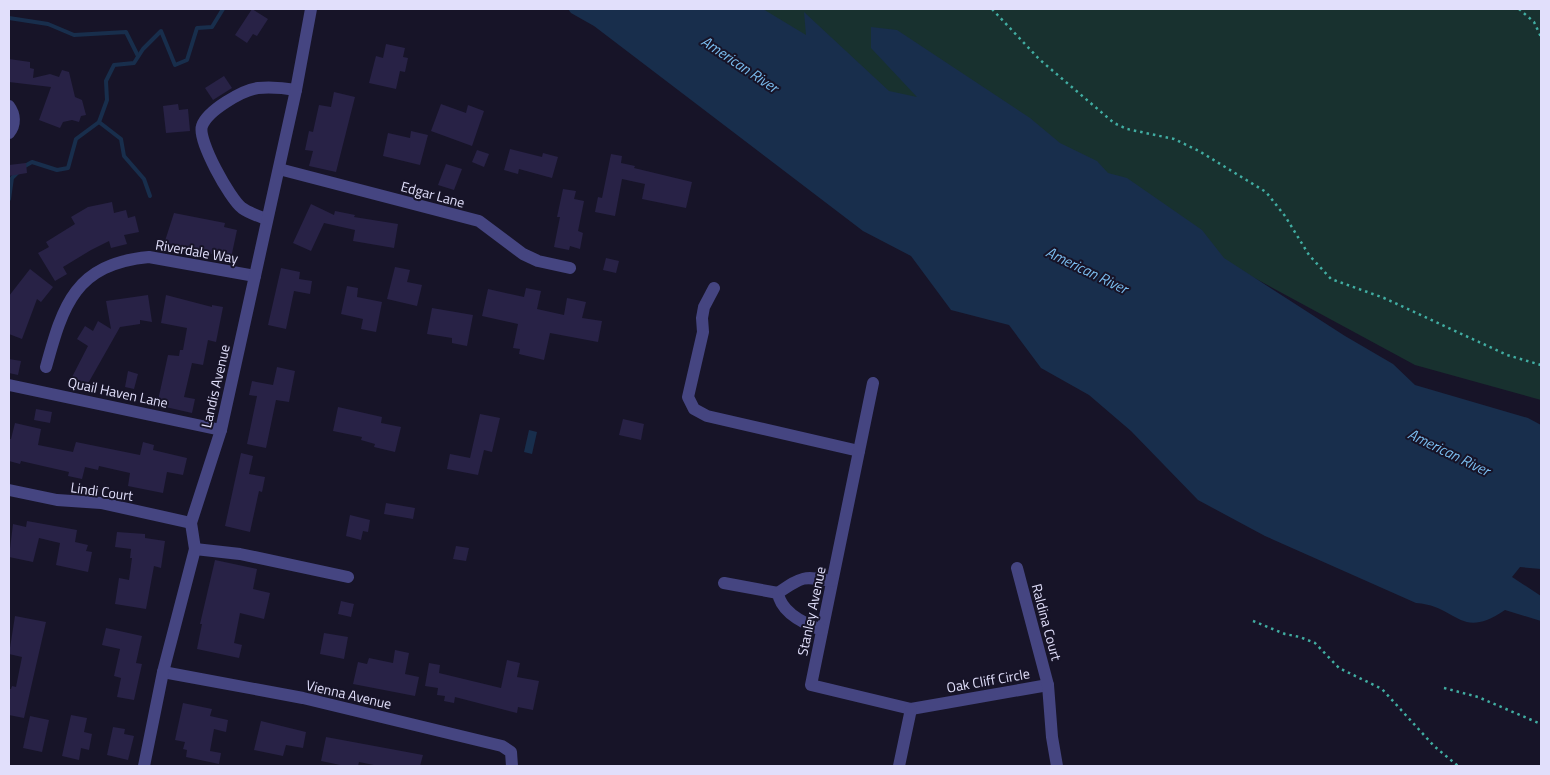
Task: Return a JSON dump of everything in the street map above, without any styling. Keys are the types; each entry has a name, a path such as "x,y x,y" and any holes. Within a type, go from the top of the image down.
{"street":[{"name":"Landis Avenue","path":"144,766 163,672 195,549 192,523 221,430 266,219 296,90 311,9"},
{"path":"266,219 240,206 212,160 201,133 202,125 218,108 249,90 256,88 296,90"},
{"path":"9,106 14,116 12,129 9,133"},
{"name":"Edgar Lane","path":"278,169 479,221 523,254 538,261 570,268"},
{"name":"Riverdale Way","path":"46,367 60,318 69,300 80,287 104,268 132,258 149,257 255,276"},
{"path":"714,288 704,307 702,318 703,332 688,397 694,409 707,416 859,451"},
{"name":"Stanley Avenue","path":"873,384 811,685 912,709"},
{"name":"Quail Haven Lane","path":"9,385 221,430"},
{"name":"Lindi Court","path":"9,490 57,500 101,503 192,523"},
{"path":"195,549 240,554 348,577"},
{"name":"Raldina Court","path":"1017,568 1048,684"},
{"path":"724,583 778,593 797,579 808,577 832,581"},
{"path":"778,593 782,605 804,624 822,630"},
{"name":"Vienna Avenue","path":"163,672 303,698 502,746 511,752 512,766"},
{"name":"Oak Cliff Circle","path":"912,709 1048,684 1052,737 1057,766"},
{"path":"899,766 912,709"}],"path":[{"path":"992,9 1038,59 1114,123 1127,129 1182,143 1266,192 1285,216 1309,255 1331,278 1384,298 1507,355 1541,365"},
{"path":"1519,9 1534,22 1541,37"},
{"path":"1253,621 1285,634 1315,643 1339,668 1382,689 1434,746 1458,766"},
{"path":"1444,688 1478,697 1541,724"}],"green space":[{"path":"751,9 1541,9 1541,400 1415,365 1177,236 954,146"}],"water":[{"name":"American River","path":"568,9 763,9 806,35 804,12 889,91 917,97 871,48 871,27 897,30 1030,118 1060,143 1097,161 1108,173 1127,178 1202,230 1224,258 1345,336 1393,364 1415,385 1528,418 1541,425 1541,569 1520,567 1512,577 1541,596 1541,621 1505,610 1490,619 1478,622 1468,622 1459,619 1430,605 1416,603 1265,536 1198,500 1131,431 1089,395 1041,368 1009,325 951,310 911,256 863,231 594,26 571,13"},
{"path":"529,430 537,432 532,454 524,452"}],"building":[{"path":"252,9 268,19 257,36 253,34 247,43 235,35"},
{"path":"386,44 405,48 403,57 408,58 405,72 400,71 396,89 369,83 376,56 383,58"},
{"path":"9,59 30,62 30,68 34,69 33,78 50,74 59,77 62,70 69,72 75,97 82,100 86,115 81,116 79,122 72,120 63,122 60,128 39,120 51,87 9,82"},
{"path":"224,76 232,88 213,100 205,88"},
{"path":"334,92 355,97 336,172 309,166 313,151 305,150 309,131 313,132 319,105 331,107"},
{"path":"178,104 179,110 188,109 190,131 166,133 163,106"},
{"path":"441,104 466,113 468,105 484,111 472,146 431,131"},
{"path":"411,131 428,135 420,165 383,156 388,133 410,138"},
{"path":"510,149 542,157 543,153 558,157 552,178 519,169 518,174 504,170"},
{"path":"477,150 489,154 484,167 472,162"},
{"path":"611,154 622,156 621,163 635,166 634,168 692,182 686,208 642,199 645,184 622,179 615,216 595,212 598,197 602,198"},
{"path":"26,163 27,173 9,176 9,165"},
{"path":"446,164 462,169 454,190 438,185"},
{"path":"563,189 576,191 574,199 584,201 578,231 583,233 580,249 570,246 569,250 554,247 560,217 557,217"},
{"path":"112,202 114,213 126,210 128,218 135,216 139,232 124,235 127,244 111,248 109,241 91,250 63,267 67,274 55,281 38,253 49,247 46,242 75,224 71,217 88,207"},
{"path":"311,204 334,215 335,211 355,215 354,217 398,224 394,248 353,241 355,230 324,223 311,251 293,243"},
{"path":"174,213 225,223 224,227 237,230 231,258 164,244"},
{"path":"606,258 619,261 616,273 603,270"},
{"path":"395,267 410,270 407,282 422,285 417,306 387,299"},
{"path":"281,268 300,272 299,279 312,281 310,294 294,291 286,329 268,325"},
{"path":"30,269 53,287 41,302 37,299 22,339 9,334 9,296"},
{"path":"347,286 358,288 357,297 382,302 376,332 361,329 363,319 341,314"},
{"path":"526,288 541,291 537,309 564,315 567,298 586,302 582,318 602,321 598,342 550,333 544,360 519,354 520,349 513,348 518,324 482,316 488,289 524,297"},
{"path":"148,295 152,322 140,320 140,324 120,327 86,387 71,379 88,346 77,339 85,326 93,331 98,321 111,329 106,301"},
{"path":"166,295 212,307 212,305 223,307 216,342 208,340 203,365 192,363 184,397 195,399 192,413 157,405 168,355 179,356 180,350 183,350 187,328 161,323"},
{"path":"432,308 473,315 467,346 452,343 452,338 427,334"},
{"path":"9,359 21,361 18,375 9,373"},
{"path":"277,367 295,371 289,402 276,400 266,448 247,444 257,396 249,395 252,381 273,385"},
{"path":"128,371 138,374 134,389 125,387"},
{"path":"338,407 382,417 381,423 401,427 395,452 374,447 375,444 361,440 362,437 333,431"},
{"path":"36,409 52,412 50,423 34,420"},
{"path":"480,414 500,418 492,452 484,450 478,475 447,469 450,454 470,458"},
{"path":"623,419 644,424 641,440 619,435"},
{"path":"15,423 41,429 38,445 73,452 76,442 140,455 143,442 154,445 153,450 187,458 183,475 167,472 163,493 128,486 130,473 99,466 98,470 85,467 82,479 68,476 69,472 21,461 20,464 9,461 9,439 11,439"},
{"path":"241,453 253,456 249,474 265,477 262,492 259,491 250,532 225,526"},
{"path":"386,503 415,508 413,519 384,514"},
{"path":"350,515 370,520 368,532 363,531 361,540 346,536"},
{"path":"27,521 77,530 75,542 88,545 86,551 92,552 88,572 56,565 60,543 39,538 33,562 9,557 13,524 26,527"},
{"path":"117,532 145,534 145,538 165,541 161,568 154,566 146,609 115,604 119,578 129,580 132,558 130,558 131,549 115,547"},
{"path":"456,546 469,548 466,561 453,559"},
{"path":"215,560 257,569 253,589 270,593 264,619 240,613 234,643 242,645 239,658 197,649 202,624 200,624"},
{"path":"341,601 354,604 351,617 338,614"},
{"path":"15,616 46,622 24,718 9,715 9,689 12,686 16,687 22,657 9,654"},
{"path":"106,628 142,636 136,663 142,664 134,700 117,697 121,678 114,676 120,649 102,645"},
{"path":"324,633 348,637 344,659 320,654"},
{"path":"395,650 409,653 405,674 419,677 415,696 353,684 358,662 367,664 369,658 393,663"},
{"path":"507,660 520,663 517,677 539,681 533,710 518,707 517,713 455,697 454,703 444,701 445,696 437,695 438,688 425,686 429,663 440,665 439,673 501,688"},
{"path":"183,703 212,709 210,716 228,720 226,732 214,729 210,751 221,753 219,764 186,757 187,750 183,749 185,742 175,740"},
{"path":"71,715 87,718 84,732 92,734 89,750 81,748 79,760 62,756"},
{"path":"30,716 49,720 42,752 23,748"},
{"path":"261,721 306,732 303,748 286,745 283,756 254,750"},
{"path":"113,727 125,729 124,734 134,736 128,760 107,755"},
{"path":"326,737 423,755 420,766 379,766 359,762 358,766 345,766 321,761"}],"waterway":[{"path":"23,167 32,162 57,170 68,168 76,139 99,122 107,100 106,81 114,65 134,63 143,49 161,31 175,65 187,60 197,28 212,27 223,9"},
{"path":"9,18 48,24 74,35 126,32 138,56"},
{"path":"99,122 121,139 124,156 144,179 150,196"},
{"path":"9,199 12,178 18,172"}]}
